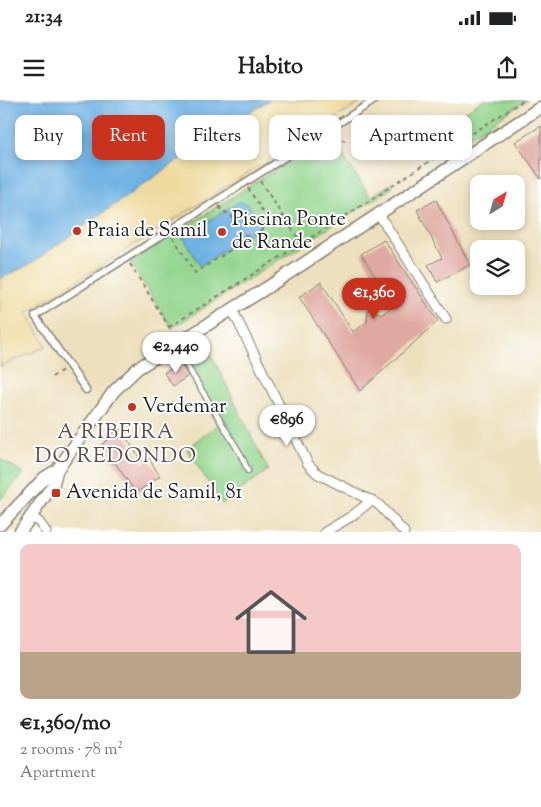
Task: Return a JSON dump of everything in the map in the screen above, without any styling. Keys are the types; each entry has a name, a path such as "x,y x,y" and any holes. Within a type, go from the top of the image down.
{"main road":[{"path":"20,532 53,485 57,470 121,383 138,368 232,309 541,107"},
{"path":"0,525 44,478 57,470"}],"street":[{"path":"341,121 375,100"},
{"path":"86,390 35,316 280,160"},
{"path":"378,213 446,319"},
{"path":"232,309 308,464 318,474 378,504 404,532"},
{"path":"325,532 352,516 372,500"},
{"path":"31,516 39,522 46,532"}],"lane":[{"path":"175,345 241,455 248,471"}],"path":[{"path":"126,258 170,328 238,282 303,245 524,100"},
{"path":"341,139 348,142"},
{"path":"256,175 303,245"},
{"path":"244,183 271,224"},
{"path":"222,211 231,215 242,234 250,236"},
{"path":"169,231 195,273 283,216"},
{"path":"231,288 237,288 240,282"},
{"path":"52,377 64,369 56,358 59,352"}],"green space":[{"path":"483,100 527,100 472,135 472,115 460,115"},
{"path":"341,152 370,197 391,184 393,187 172,328 130,262 291,160 341,160"},
{"path":"207,346 268,470 222,504 187,449 218,424 182,362"},
{"path":"0,459 24,473 0,500"}],"sand":[{"name":"Praia de Samil","path":"94,100 365,100 341,115 269,115 269,160 27,312 46,346 0,367 0,151 15,143 15,160 82,160 82,115 66,115"}],"water":[{"path":"0,100 269,100 246,115 175,115 175,160 179,160 30,264 0,279"},
{"name":"Piscina Ponte de Rande","path":"239,202 248,204 261,226 200,266 183,237"}],"building":[{"path":"541,126 541,179 515,142"},
{"path":"436,200 470,265 437,282 428,265 442,258 417,210"},
{"path":"384,240 438,321 360,391 299,297 321,282 353,332 367,322 368,309 382,314 394,306 361,254"},
{"path":"180,363 188,376 173,386 164,373"},
{"path":"120,428 143,463 149,459 160,476 136,493 102,444"}],"place":[{"name":"Praia de Samil","path":"77,231"},
{"name":"Piscina Ponte de Rande","path":"222,232"},
{"name":"Verdemar","path":"132,407"},
{"name":"Avenida de Samil, 81","path":"56,493"}],"district":[{"name":"A RIBEIRA DO REDONDO","path":"116,445"}]}
